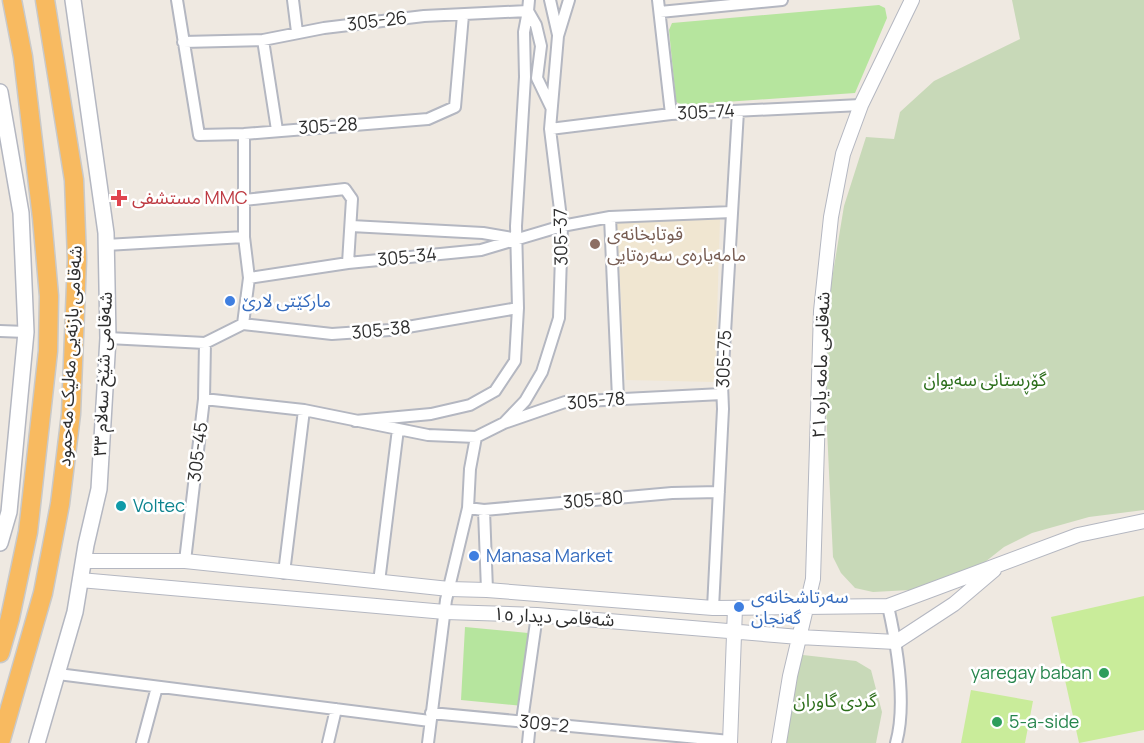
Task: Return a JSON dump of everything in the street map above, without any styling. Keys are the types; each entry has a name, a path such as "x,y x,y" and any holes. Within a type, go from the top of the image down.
{"highway":[{"name":"شەقامی بازنەیی مەلیک مەحمود","path":"0,653 5,623 28,532 48,351 49,296 32,128 12,0"},
{"name":"شەقامی بازنەیی مەلیک مەحمود","path":"0,743 32,635 52,548 66,462 74,351 74,180 45,0"},
{"path":"49,296 56,307 62,308 73,303 75,297"},
{"path":"48,351 57,343 70,346 74,351"}],"main road":[{"name":"شەقامی شێخ سەلام ٣٣","path":"37,743 75,612 99,489 108,339 106,246 73,0"},
{"path":"0,92 21,213 26,332 9,512 0,543"}],"street":[{"path":"177,0 183,42"},
{"path":"293,0 297,32"},
{"path":"550,0 558,36"},
{"path":"558,36 569,0"},
{"path":"658,0 671,114"},
{"path":"660,12 782,0"},
{"name":"شەقامی مامە یارە ٢١","path":"779,743 799,637 813,579 821,310 831,217 843,154 861,105 912,0"},
{"path":"528,6 541,46 537,78 551,107"},
{"path":"355,421 431,414 470,405 495,391 515,361 518,308 516,239 525,77 524,32 528,6"},
{"name":"305-26","path":"183,42 263,40 297,32 528,6"},
{"name":"305-28","path":"183,42 199,135 244,134 428,119 455,107 463,15"},
{"name":"305-37","path":"504,423 525,401 542,372 559,318 562,226 550,129 558,36"},
{"path":"263,40 277,130"},
{"name":"305-74","path":"550,129 671,114 861,105"},
{"name":"305-75","path":"712,608 738,111"},
{"path":"108,339 205,343 243,324 249,278 244,237 244,134"},
{"path":"244,200 345,189 352,199 348,263"},
{"name":"305-34","path":"249,278 348,263 481,250 562,226 610,217 732,212"},
{"path":"610,217 618,398"},
{"path":"351,226 483,233 516,239"},
{"path":"106,246 244,237"},
{"name":"305-38","path":"243,324 332,334 410,327 518,308"},
{"path":"0,331 26,332"},
{"name":"305-45","path":"185,561 204,399 205,343"},
{"name":"305-78","path":"476,437 504,423 565,402 722,394"},
{"path":"204,399 304,410 428,435 476,437 470,470 468,508 447,600 428,743"},
{"path":"284,573 304,410"},
{"path":"379,582 398,429"},
{"name":"305-80","path":"468,508 484,510 672,493 719,492"},
{"path":"484,510 487,590"},
{"name":"شەقامی دیدار ١٥","path":"80,580 447,600 487,590 712,608 888,606 1078,535 1144,521"},
{"name":"شەقامی دیدار ١٥","path":"84,561 185,561 379,582 447,600 537,615 799,637 896,642 954,604 1002,562"},
{"path":"888,606 896,642 901,726 896,743"},
{"path":"730,742 735,608"},
{"path":"528,743 526,722 537,615"},
{"name":"309-2","path":"58,674 336,710 526,722 630,737 730,742"},
{"path":"142,743 157,687"},
{"path":"328,743 336,710"}],"shaded area":[{"path":"720,219 715,382 626,380 616,220"}],"green space":[{"name":"گۆڕستانی سەیوان","path":"1012,0 1144,0 1144,510 1089,517 1032,533 1004,547 980,566 929,589 873,592 855,588 841,573 833,557 826,408 828,303 844,206 866,137 894,139 900,112 934,81 1020,39"},
{"path":"879,5 885,8 887,18 855,93 683,105 676,102 669,30 672,23"},
{"name":"yaregay baban","path":"1144,596 1144,730 1079,743 1051,617"},
{"path":"465,627 528,633 523,706 461,700"},
{"name":"گردی گاوران","path":"799,656 856,661 871,670 882,712 876,743 786,743"},
{"name":"5-a-side","path":"971,690 1033,701 1025,743 961,743"}],"place":[{"name":"مستشفى MMC","path":"119,198"},
{"name":"قوتابخانەی مامەیارەی سەرەتایی","path":"595,244"},
{"name":"مارکێتی لارێ","path":"230,301"},
{"name":"Voltec","path":"121,506"},
{"name":"Manasa Market","path":"474,556"},
{"name":"سەرتاشخانەی گەنجان","path":"739,607"},
{"name":"yaregay baban","path":"1104,673"},
{"name":"5-a-side","path":"997,722"}]}
